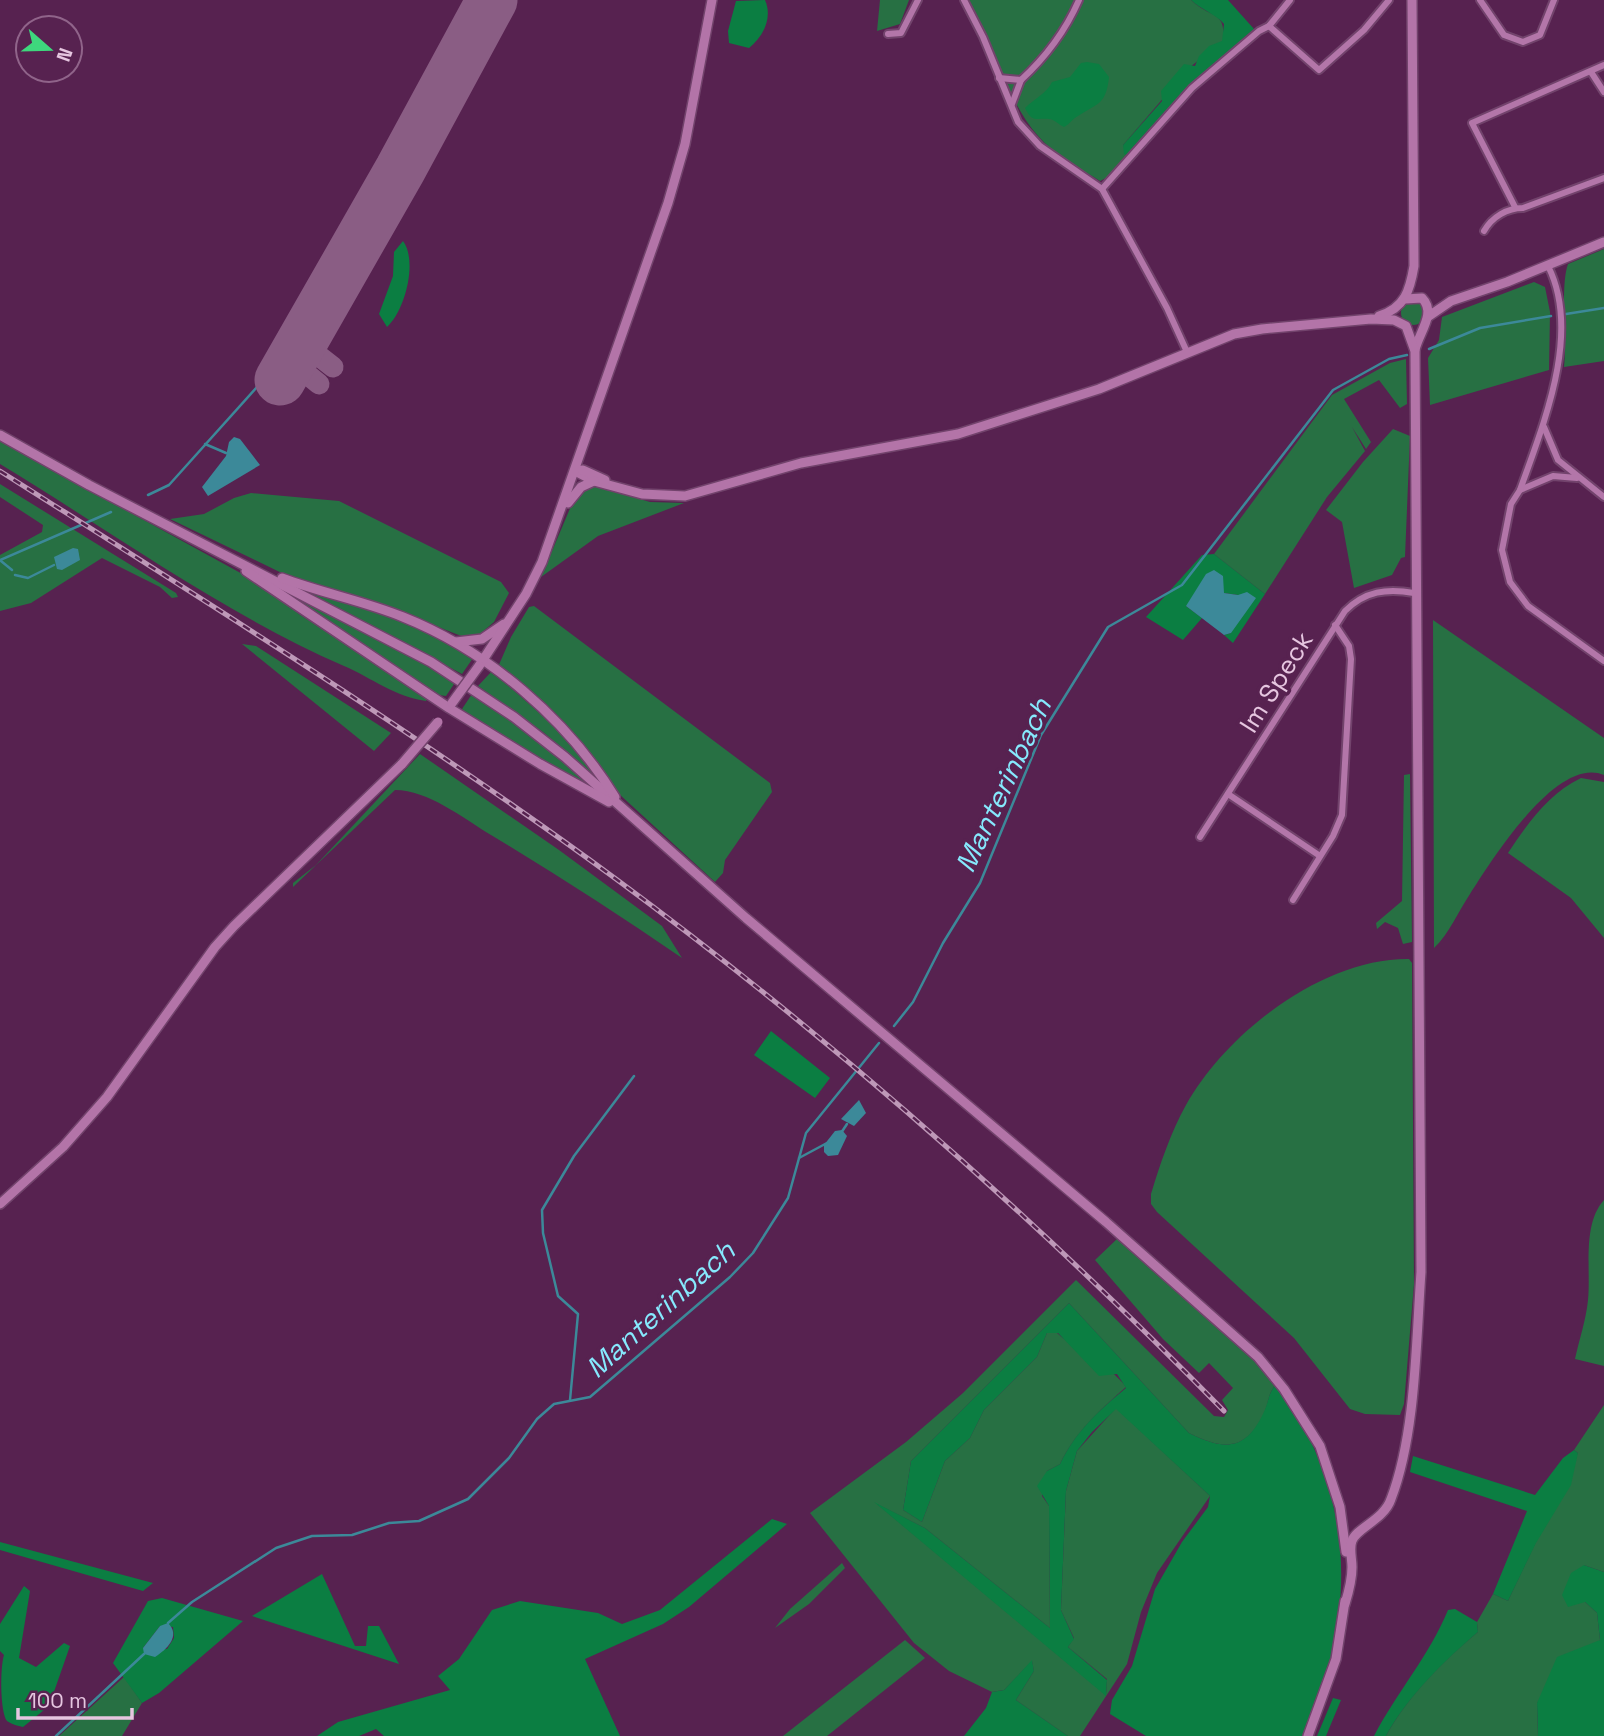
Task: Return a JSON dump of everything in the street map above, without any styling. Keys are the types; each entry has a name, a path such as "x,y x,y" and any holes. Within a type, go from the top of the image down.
{"main road":[{"path":"0,1204 83,1125 136,1060 202,965 234,926 402,764 438,722 481,663 536,576 557,523 668,203 685,144 712,0"},
{"path":"1412,0 1414,265 1429,316"},
{"path":"1308,1736 1336,1658 1351,1584 1351,1542 1356,1534 1383,1514 1394,1490 1411,1389 1420,1272 1414,593 1415,351 1422,326 1429,316 1451,301 1548,266 1604,242"},
{"path":"1414,265 1398,314 1415,351"},
{"path":"1371,319 1389,313 1413,296 1451,301"},
{"path":"575,471 657,497 685,496 801,463 934,440 1099,389 1234,334 1262,328 1371,319 1422,326"},
{"path":"0,435 451,673 535,733 746,918 1106,1222 1258,1357 1304,1417 1333,1479 1345,1537 1345,1604"},
{"path":"582,452 585,468 592,477"},
{"path":"557,523 572,495 592,477"},
{"path":"199,542 451,705 631,816"},
{"path":"237,561 303,586 402,617 455,642 550,716 605,779 622,807"},
{"path":"455,642 482,639 510,618"}],"street":[{"path":"888,34 901,33 918,0"},
{"path":"964,0 984,37 1018,122 1040,146 1102,189 1167,307 1187,352"},
{"path":"1011,105 1021,80 1059,40 1079,0"},
{"path":"1102,189 1192,88 1259,31 1269,26 1290,0"},
{"path":"1269,26 1319,71 1378,16 1389,0"},
{"path":"1480,0 1504,35 1514,41 1531,41 1540,35 1553,0"},
{"path":"1516,207 1472,127 1475,120 1604,65"},
{"path":"1591,72 1604,92"},
{"path":"999,78 1021,80"},
{"path":"1484,231 1490,220 1516,207 1523,208 1604,178"},
{"path":"1548,266 1559,300 1557,374 1544,425 1520,490 1511,504 1503,550 1510,582 1528,606 1604,661"},
{"path":"1544,425 1558,460 1577,478 1604,497"},
{"path":"1520,490 1553,476 1577,478"},
{"name":"Im Speck","path":"1200,837 1335,625 1354,602 1367,595 1395,590 1414,593"},
{"path":"1293,900 1338,825 1343,804 1352,659 1349,646 1335,625"},
{"path":"1228,794 1320,856"}],"shaded area":[{"path":"880,0 909,0 900,24 877,31"},
{"path":"969,0 1191,0 1220,20 1223,41 1190,67 1123,145 1127,155 1108,177 1100,181 1051,149 1027,121 1008,88"},
{"path":"1604,249 1604,361 1564,367 1564,285 1568,264"},
{"path":"1534,282 1545,287 1550,312 1549,370 1430,405 1428,358 1439,340 1442,317"},
{"path":"1413,301 1421,305 1425,313 1421,321 1413,325 1405,321 1401,313 1405,305"},
{"path":"1406,359 1407,404 1400,408 1379,380 1344,399 1371,442 1366,449 1352,427 1365,451 1327,497 1265,594 1214,554 1332,395 1390,363"},
{"path":"1393,429 1410,436 1405,557 1401,558 1392,575 1354,588 1342,522 1326,510"},
{"path":"234,437 240,439 260,465 208,496 202,487 226,456 229,442"},
{"path":"0,441 268,588 299,614 428,697 426,701 394,691 299,645 211,597 0,464"},
{"path":"0,484 176,593 178,597 172,598 160,587 102,558 31,603 0,611 0,555 42,532 43,525 0,497"},
{"path":"596,486 650,502 684,503 598,536 541,577 574,499 581,491"},
{"path":"251,493 339,501 501,582 509,593 494,622 480,634 464,637 381,605 292,578 170,519 204,514 234,498"},
{"path":"73,548 78,549 80,560 62,570 57,569 54,557"},
{"path":"1214,570 1223,576 1224,593 1238,595 1247,592 1256,598 1231,633 1224,635 1186,606 1206,574"},
{"path":"277,586 456,681 446,696 438,695 320,619"},
{"path":"304,590 389,615 421,628 473,658 462,674"},
{"path":"534,606 770,783 772,792 725,860 723,873 715,882 618,793 498,667 511,637 529,607"},
{"path":"1433,620 1604,738 1604,775 1586,773 1566,780 1528,814 1494,858 1449,930 1434,948"},
{"path":"242,644 256,646 391,733 374,751"},
{"path":"492,671 561,732 605,785 543,732 478,686"},
{"path":"472,694 530,735 596,789 542,761 464,712 462,709"},
{"path":"420,754 559,850 662,926 682,958 457,813 407,791 395,790 293,887 293,883 316,865"},
{"path":"1410,774 1412,942 1403,944 1398,928 1385,922 1377,929 1376,923 1402,901 1404,775"},
{"path":"1581,778 1604,782 1604,938 1571,898 1508,853 1531,820 1549,801"},
{"path":"1409,959 1412,963 1414,1284 1404,1404 1400,1415 1365,1414 1350,1409 1294,1338 1157,1212 1151,1204 1151,1194 1166,1148 1186,1105 1226,1051 1252,1026 1311,986 1344,971 1376,962"},
{"path":"859,1100 866,1113 854,1126 841,1119"},
{"path":"842,1130 847,1136 838,1155 828,1156 824,1152 824,1145 835,1131"},
{"path":"1604,1200 1604,1366 1575,1359 1588,1300 1590,1234 1597,1210"},
{"path":"1117,1239 1250,1354 1276,1384 1264,1414 1248,1436 1231,1444 1222,1444 1189,1433 1069,1303 911,1461 903,1510 922,1522 945,1461 970,1438 984,1410 1037,1357 1047,1333 1057,1333 1111,1372 1126,1387 1081,1432 1060,1464 1047,1471 1042,1496 1049,1506 1050,1628 925,1528 877,1504 1106,1695 1107,1679 1068,1647 1074,1638 1061,1610 1066,1491 1077,1451 1116,1408 1210,1496 1157,1573 1141,1612 1127,1664 1080,1736 1068,1736 1016,1700 1034,1671 1032,1661 1004,1690 992,1692 949,1671 914,1643 810,1513 906,1442 963,1393 1076,1280 1214,1416 1224,1417 1228,1410 1222,1400 1233,1388 1209,1363 1199,1373 1163,1339 1095,1260"},
{"path":"1604,1405 1604,1572 1584,1565 1585,1602 1597,1613 1600,1640 1537,1703 1538,1736 1386,1736 1427,1680 1478,1632 1477,1622 1493,1594 1508,1601 1578,1453 1574,1450"},
{"path":"842,1563 845,1568 809,1604 775,1628 790,1609"},
{"path":"168,1623 173,1637 168,1646 155,1657 144,1654 143,1648 160,1626"},
{"path":"905,1640 925,1658 827,1736 783,1736"},
{"path":"124,1677 142,1703 122,1736 59,1736"}],"green space":[{"path":"765,0 768,14 759,38 749,48 729,43 728,31 736,1"},
{"path":"1191,0 1228,0 1254,29 1194,83 1127,155 1124,154 1123,145 1162,101 1161,91 1184,64 1195,66 1199,56 1209,46 1222,41 1224,24"},
{"path":"1081,63 1099,64 1109,77 1106,93 1100,102 1064,127 1051,119 1035,119 1030,116 1025,108 1044,93 1052,82 1070,77"},
{"path":"403,241 409,261 407,286 399,310 387,327 379,314 393,276 394,252"},
{"path":"1214,554 1265,594 1233,643 1224,635 1231,633 1238,595 1224,593 1186,606 1202,618 1183,640 1146,617 1202,555"},
{"path":"771,1031 830,1078 815,1098 754,1055"},
{"path":"1069,1303 1189,1433 1222,1444 1240,1441 1256,1427 1276,1384 1303,1425 1322,1468 1335,1511 1341,1556 1340,1600 1334,1645 1322,1691 1304,1736 1146,1736 1110,1714 1112,1700 1132,1666 1155,1589 1182,1542 1208,1507 1210,1496 1116,1409 1077,1451 1066,1491 1061,1610 1074,1639 1068,1647 1107,1680 1106,1696 874,1502 925,1528 1050,1628 1049,1506 1037,1486 1047,1471 1060,1464 1089,1422 1126,1388 1117,1374 1099,1376 1058,1333 1047,1333 1037,1357 984,1410 970,1438 945,1461 922,1522 903,1510 911,1461"},
{"path":"1574,1450 1578,1453 1571,1485 1536,1543 1508,1601 1493,1594 1527,1511 1410,1472 1413,1456 1535,1495 1563,1458"},
{"path":"772,1519 787,1524 689,1607 663,1624 585,1659 620,1736 384,1736 376,1729 359,1736 317,1736 338,1722 450,1690 438,1676 459,1659 492,1610 520,1601 598,1613 622,1624 660,1610"},
{"path":"0,1542 153,1583 143,1591 0,1550"},
{"path":"1584,1565 1604,1572 1604,1736 1538,1736 1537,1703 1557,1657 1600,1640 1597,1613 1585,1602 1568,1607 1562,1595 1571,1573"},
{"path":"322,1574 355,1646 366,1646 368,1626 379,1626 399,1664 252,1616"},
{"path":"24,1586 30,1591 19,1658 36,1667 64,1643 70,1646 49,1706 23,1727 7,1721 3,1709 1,1679 4,1655 0,1651 0,1624"},
{"path":"162,1598 243,1621 159,1693 142,1703 113,1663 148,1601","holes":["160,1626 173,1627 174,1638 167,1649 143,1648"]},
{"path":"1455,1609 1477,1622 1478,1632 1428,1680 1405,1707 1386,1736 1374,1736 1432,1643 1448,1610"},
{"path":"1032,1660 1034,1671 1016,1700 1068,1736 964,1736 986,1708 992,1692 1004,1690"},
{"path":"1333,1698 1341,1700 1326,1736 1317,1736"}],"waterway":[{"name":"Manterinbach","path":"1566,314 1604,308"},
{"name":"Manterinbach","path":"1429,349 1480,328 1551,316"},
{"name":"Manterinbach","path":"894,1026 913,1002 943,943 980,883 1041,735 1108,627 1182,585 1333,390 1389,359 1407,355"},
{"path":"148,495 169,485 265,378"},
{"path":"205,444 226,453"},
{"path":"0,560 111,512"},
{"path":"1,561 12,570"},
{"path":"15,575 28,578 54,565"},
{"name":"Manterinbach","path":"168,1623 192,1602 276,1548 312,1536 352,1535 389,1523 419,1521 468,1499 509,1458 537,1419 554,1404 590,1397 730,1277 753,1253 788,1198 806,1133 879,1043"},
{"path":"570,1400 578,1314 558,1296 543,1233 542,1210 574,1156 634,1076"},
{"path":"841,1133 847,1124"},
{"path":"799,1158 827,1143"},
{"name":"Manterinbach","path":"56,1736 144,1654"}],"taxiway":[{"path":"301,342 333,367"},
{"path":"291,361 319,384"}],"runway":[{"path":"280,380 400,170 492,0"}],"railway":[{"path":"0,471 465,772 697,940 854,1067 1006,1200 1153,1339 1224,1411"}]}
